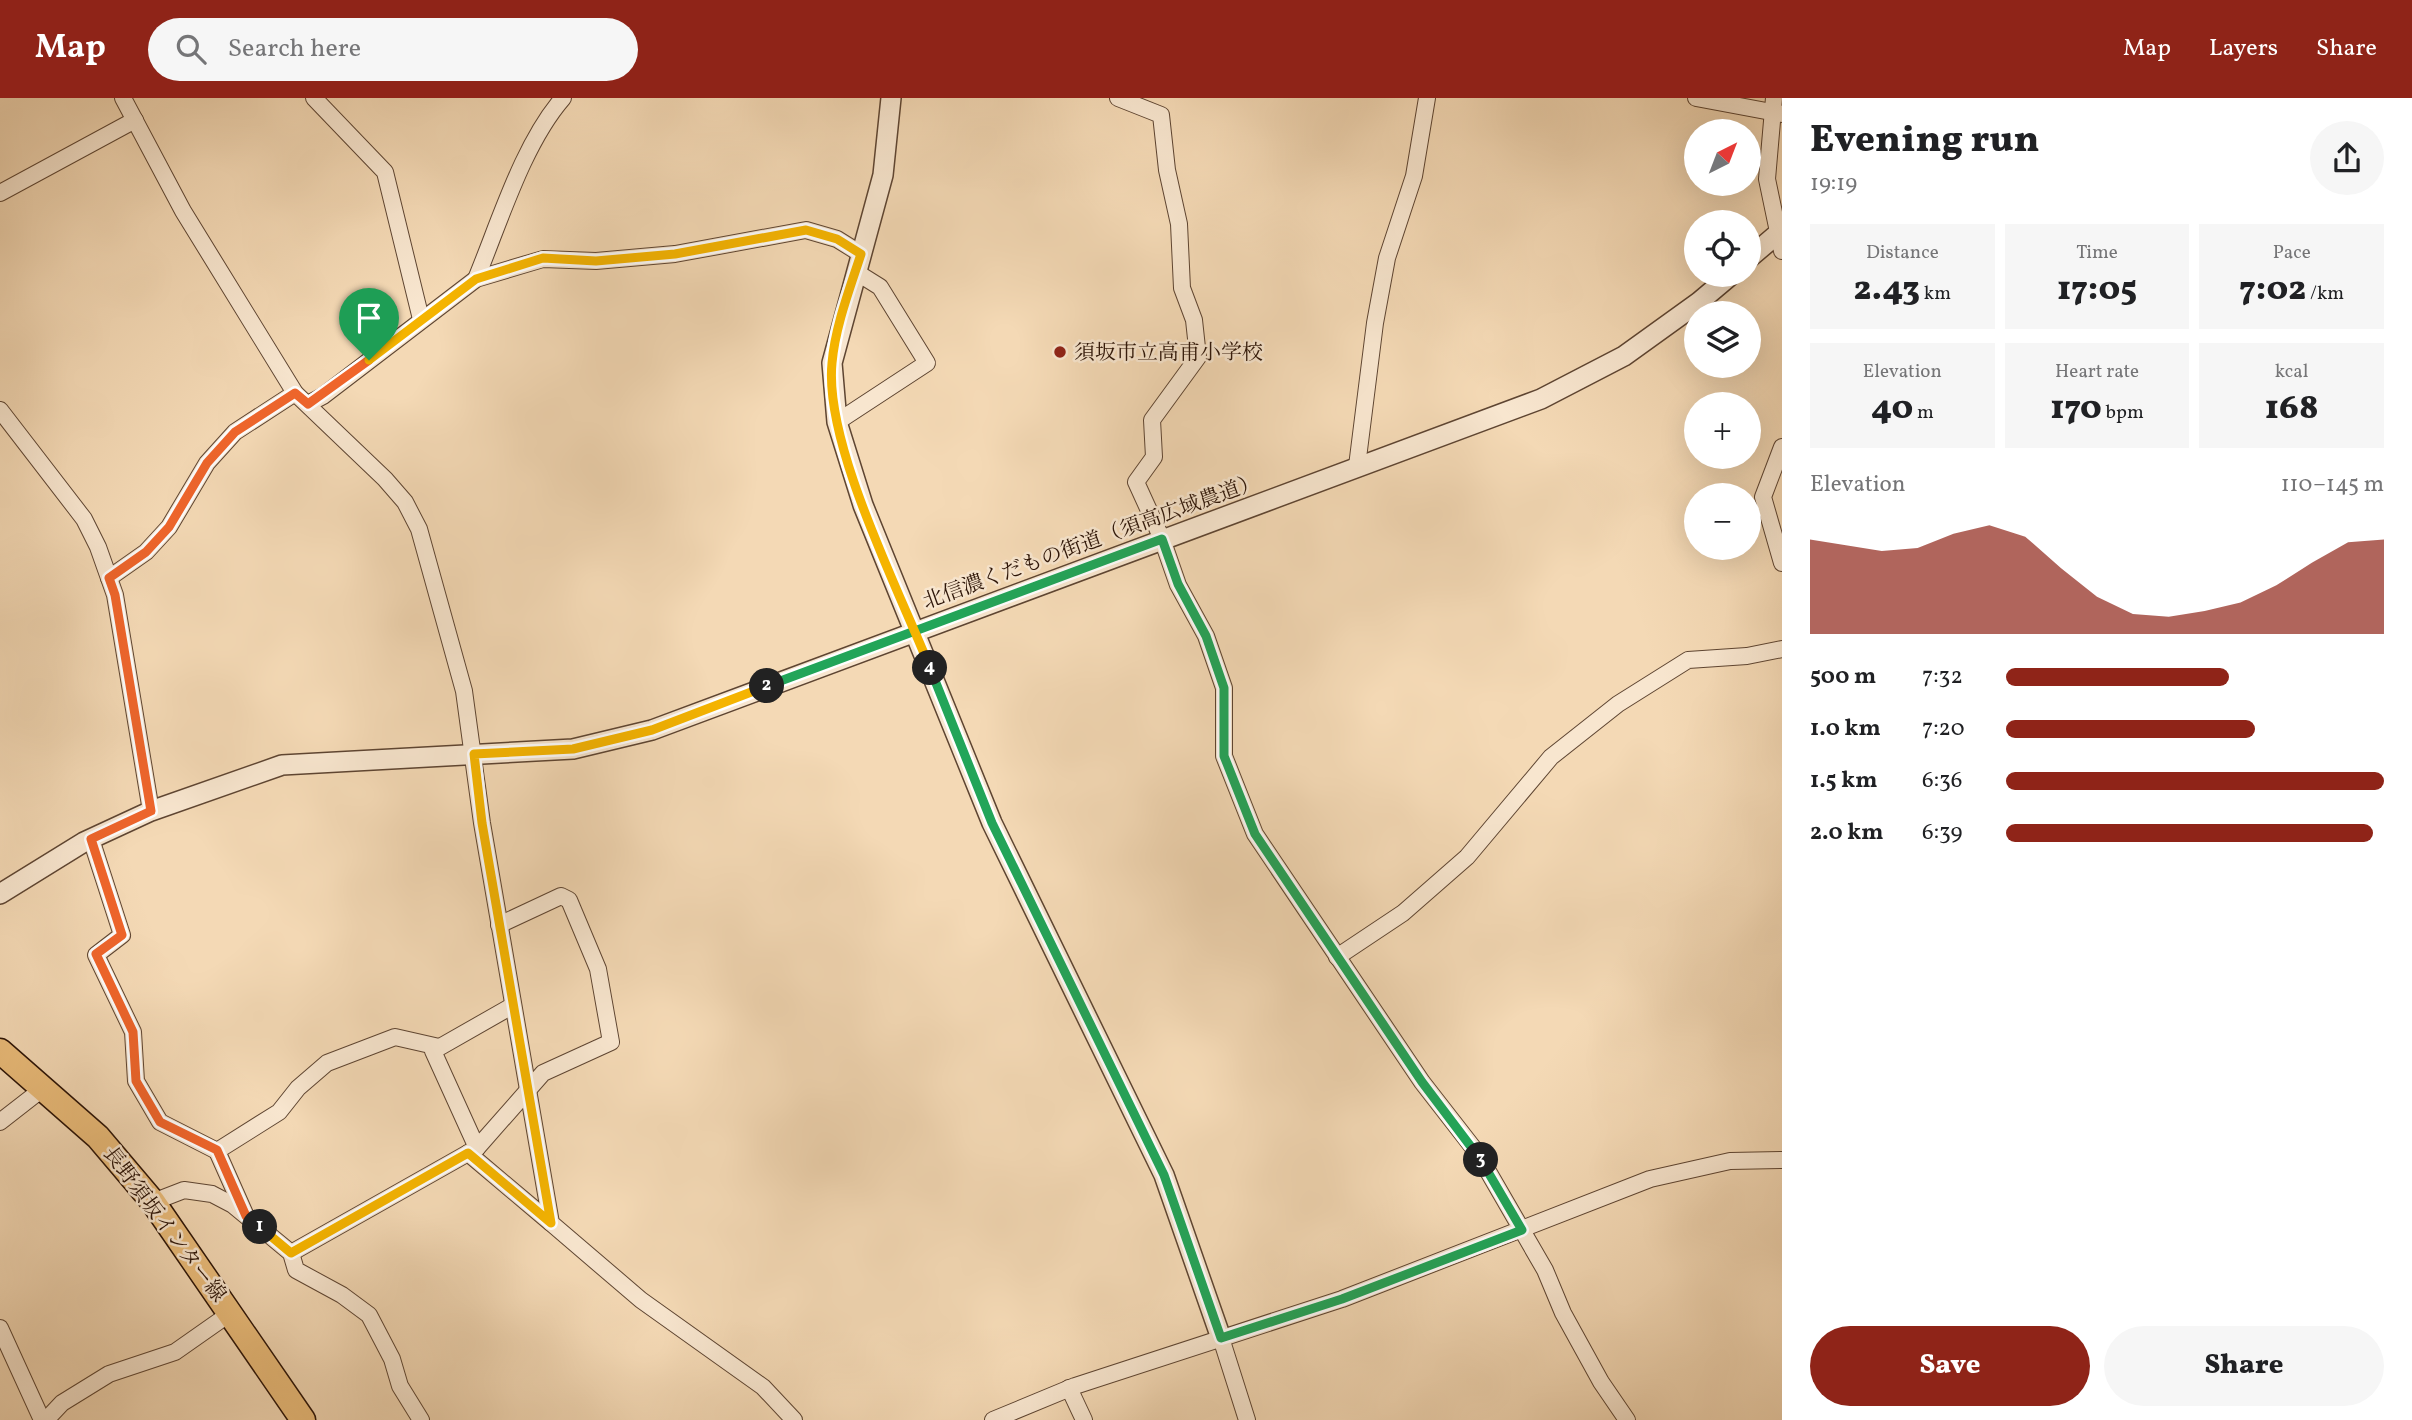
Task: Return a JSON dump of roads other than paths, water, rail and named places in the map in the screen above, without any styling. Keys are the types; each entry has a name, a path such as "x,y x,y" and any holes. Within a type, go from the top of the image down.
{"main road":[{"name":"長野須坂インター線","path":"0,1051 41,1090 98,1137 153,1202 232,1312 303,1420"}],"street":[{"path":"123,98 183,211 295,393 385,479 405,502 419,529 464,691 482,823 526,1092 551,1223"},
{"path":"314,98 385,172 421,319"},
{"path":"476,279 538,132 563,98"},
{"path":"891,98 883,175 832,363 837,422 863,505 992,823 1164,1175 1247,1420"},
{"path":"1118,98 1161,106 1167,170 1179,224 1182,288 1194,320 1198,357 1152,420 1154,457 1136,482 1162,539 1178,584 1206,636 1224,688 1224,756 1255,834 1422,1082 1478,1154 1522,1230 1569,1324 1627,1420"},
{"path":"1357,466 1375,323 1387,258 1414,176 1427,98"},
{"path":"1696,98 1777,108 1767,180 1781,238 1761,251"},
{"path":"0,192 135,120"},
{"path":"308,404 323,396 476,279 543,258 596,261 675,254 806,230 837,239 880,287 927,363 837,422"},
{"name":"北信濃くだもの街道（須高広域農道）","path":"0,894 91,839 151,811 282,765 573,749 652,730 1541,399 1624,356 1717,287"},
{"path":"109,578 146,552 169,527 207,463 235,432 295,393"},
{"path":"0,410 84,519 109,578 115,595 151,811"},
{"path":"1782,447 1763,497 1782,563"},
{"path":"1337,957 1403,913 1467,857 1551,757 1618,704 1688,660 1746,656 1782,649"},
{"path":"91,839 122,935 96,954 133,1032 136,1081 160,1122 217,1150 246,1216"},
{"path":"291,1253 472,1151 543,1073 611,1042 598,969 569,900 561,896 499,925"},
{"path":"512,1006 433,1051 472,1151 641,1300 763,1387 794,1420"},
{"path":"217,1150 279,1112 299,1088 327,1063 395,1037 439,1047"},
{"path":"0,1122 41,1090"},
{"path":"993,1420 1069,1388 1342,1299 1650,1179 1730,1161 1782,1160"},
{"path":"153,1202 184,1190 212,1194 246,1216 291,1253 296,1270 342,1295 369,1315 392,1359 400,1386 421,1420"},
{"path":"0,1328 44,1420 62,1403 109,1374 175,1352 232,1312"},
{"path":"1069,1388 1084,1420"}],"place":[{"name":"須坂市立高甫小学校","path":"1060,352"}]}
